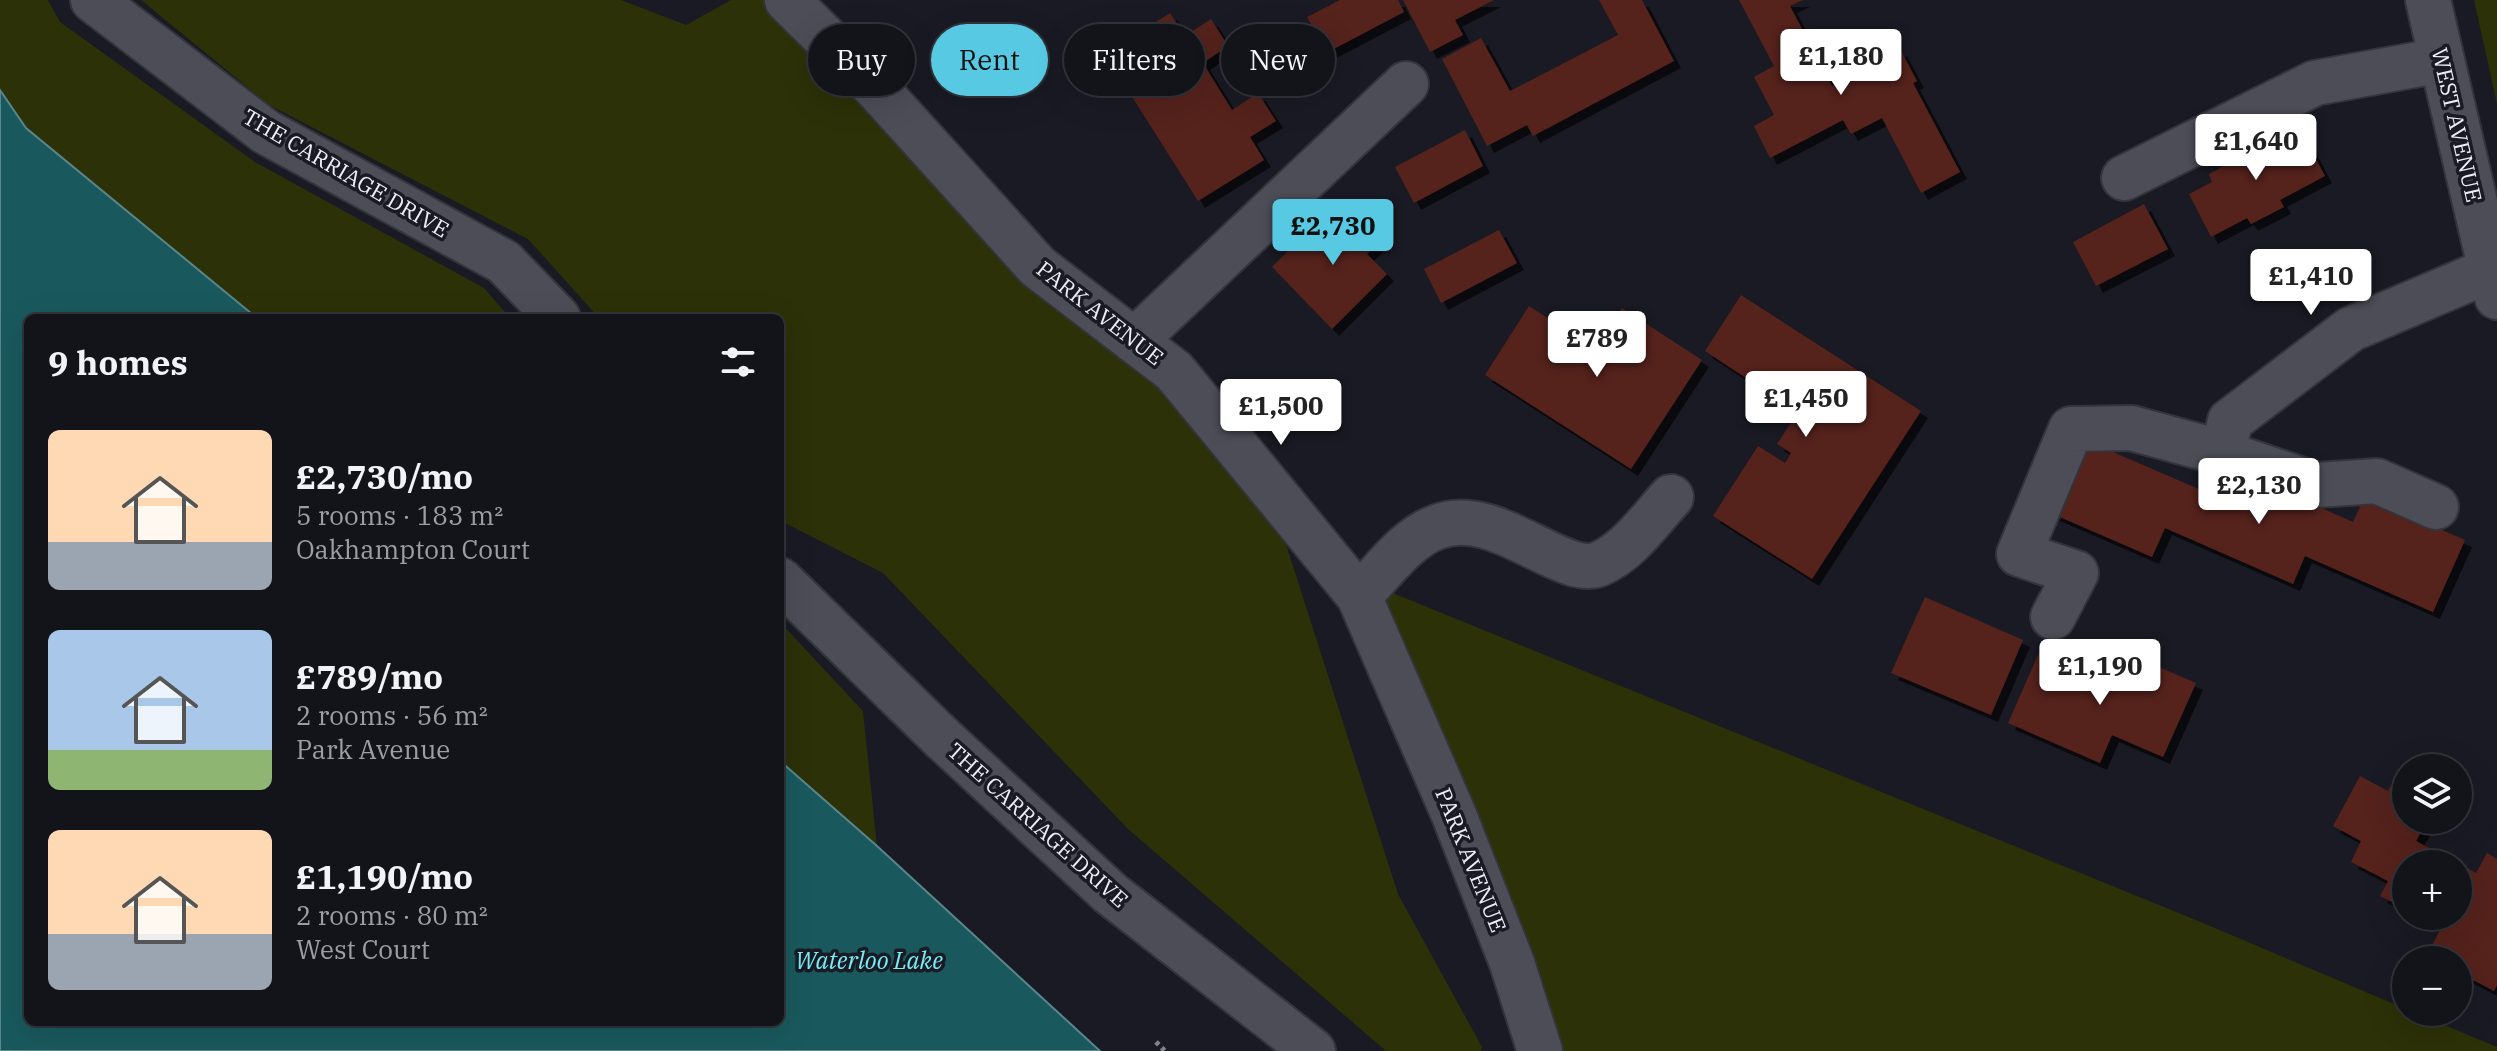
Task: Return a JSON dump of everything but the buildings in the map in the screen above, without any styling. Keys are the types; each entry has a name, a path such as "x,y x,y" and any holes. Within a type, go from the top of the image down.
{"street":[{"name":"THE CARRIAGE DRIVE","path":"93,0 266,132 504,262 554,314"},
{"name":"PARK AVENUE","path":"787,0 876,88 1038,267 1174,371 1359,596 1460,830 1512,963 1540,1051"},
{"name":"WEST AVENUE","path":"2428,0 2494,284"},
{"path":"2124,178 2315,83 2442,60"},
{"path":"1134,341 1406,84"},
{"path":"2223,453 2230,421 2351,329 2494,284"},
{"path":"2053,617 2076,573 2019,554 2071,429 2131,428 2223,453 2317,485 2377,481 2436,507"},
{"path":"1359,596 1413,541 1437,527 1462,522 1507,532 1583,568 1597,565 1616,555 1671,497"},
{"name":"THE CARRIAGE DRIVE","path":"784,584 941,737 1110,893 1313,1051"}],"path":[{"path":"1156,1042 1165,1051"}],"green space":[{"path":"0,0 48,0 60,22 255,162 484,288 507,314 252,314 26,128 0,90"},
{"path":"141,0 621,0 686,25 731,0 787,0 812,24 808,24 808,96 887,96 1174,371 1284,538 1398,894 1482,1047 1481,1051 1386,1051 1128,829 883,573 784,523 784,314 595,314 528,239 269,105"},
{"path":"2474,0 2497,0 2497,104"},
{"path":"1368,583 2196,920 2392,1003 2392,1026 2447,1026 2497,1047 2497,1051 1523,1051 1432,824 1401,689"},
{"path":"784,626 863,711 877,846 784,765"}],"water":[{"name":"Waterloo Lake","path":"0,90 26,128 252,314 24,314 24,1026 784,1026 784,765 1100,1051 0,1051"}]}
